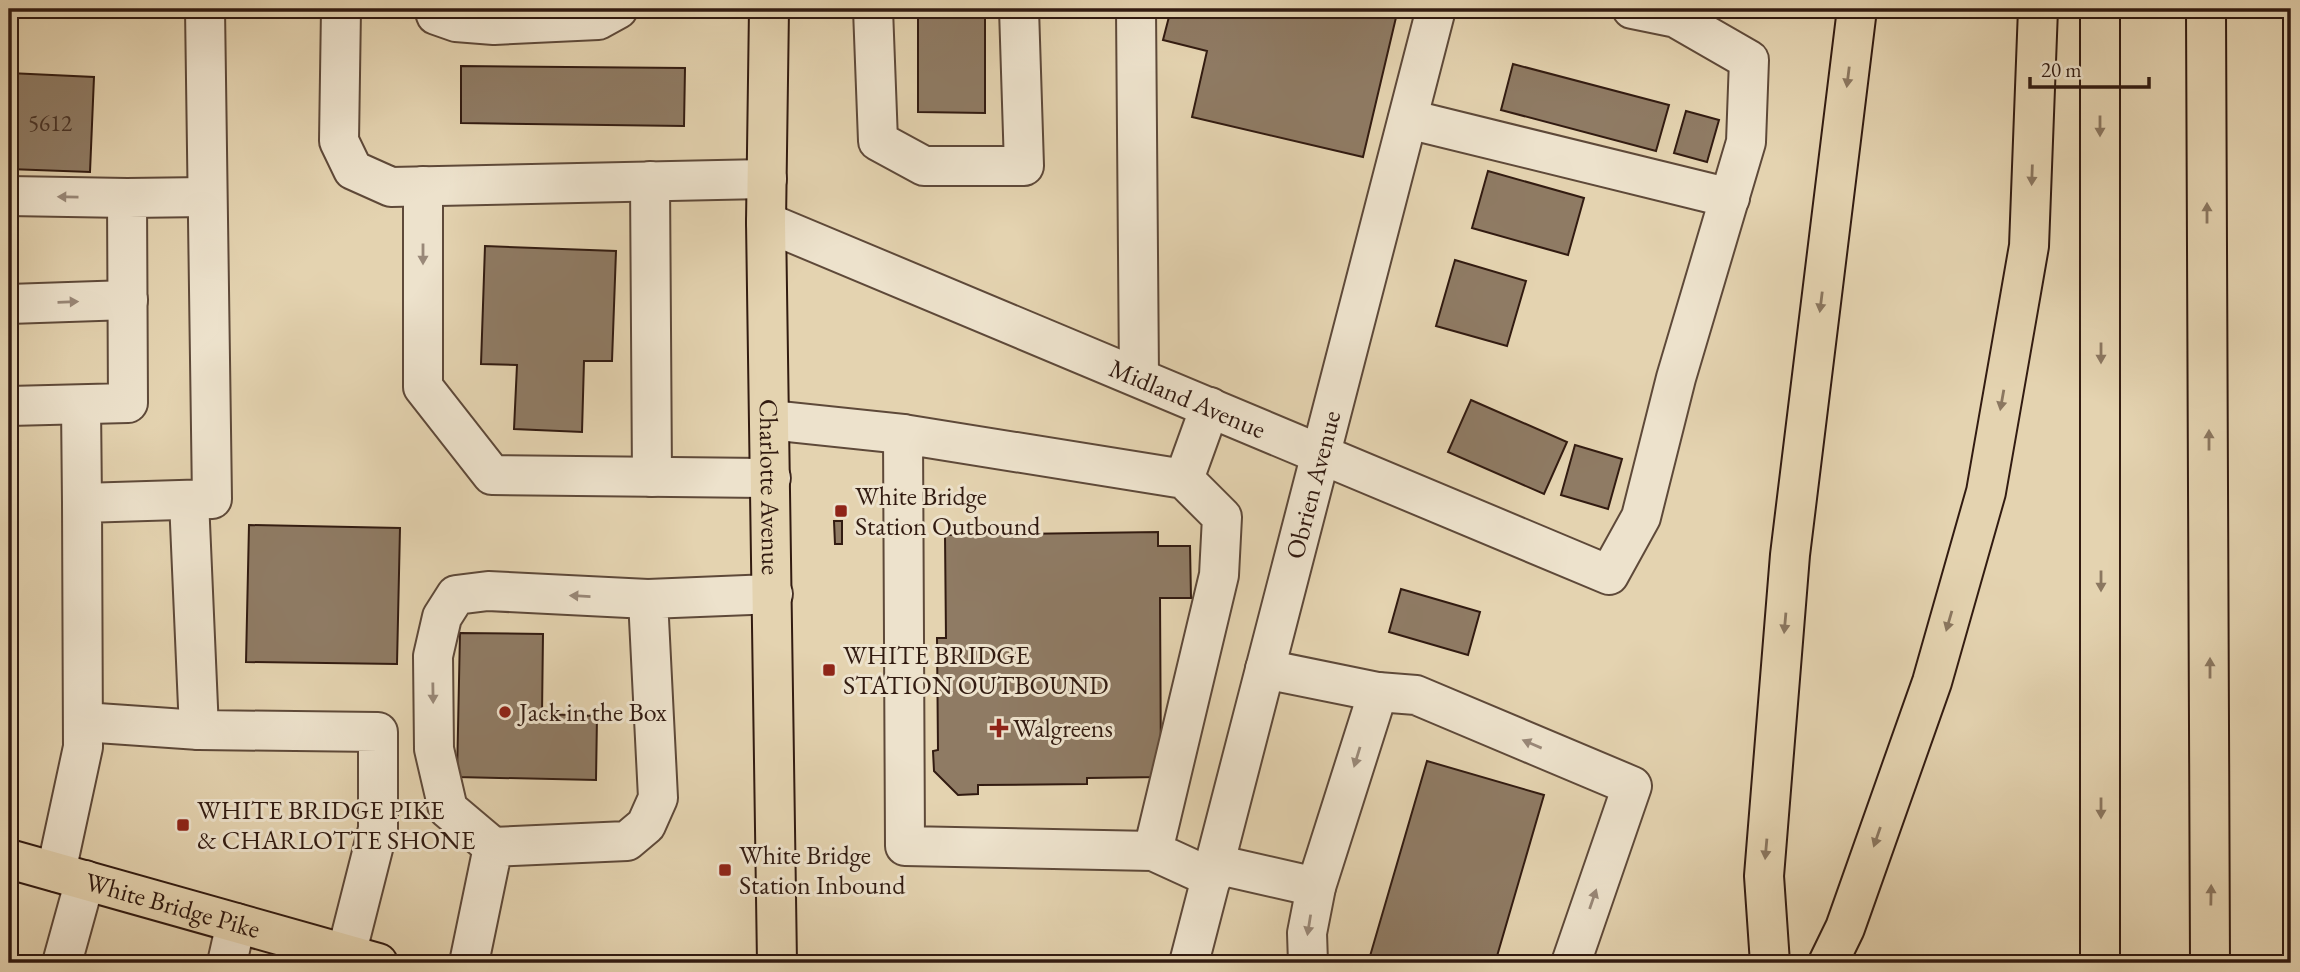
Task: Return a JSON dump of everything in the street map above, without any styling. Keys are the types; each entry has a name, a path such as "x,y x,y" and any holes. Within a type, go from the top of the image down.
{"main road":[{"name":"Charlotte Avenue","path":"769,9 766,222 777,963"},
{"path":"1770,963 1764,876 1790,555 1857,9"},
{"path":"1828,963 1845,928 1932,682 1986,492 2029,246 2038,9"},
{"path":"2100,9 2100,963"},
{"path":"2206,9 2210,963"},
{"name":"White Bridge Pike","path":"9,859 236,923 340,957"}],"street":[{"path":"82,503 212,499 205,9"},
{"path":"341,9 340,141 353,170 391,187 767,179"},
{"path":"435,9 436,15 456,22 494,25 598,20 618,9"},
{"path":"873,9 878,141 924,166 1024,166 1019,9"},
{"path":"1136,9 1139,377"},
{"name":"Obrien Avenue","path":"1189,963 1436,9"},
{"path":"1408,119 1730,198 1746,142 1749,60 1676,18 1632,9"},
{"path":"650,181 652,477"},
{"path":"423,186 424,387 492,475 771,478"},
{"path":"9,196 207,197"},
{"path":"9,406 128,403 127,198"},
{"name":"Midland Avenue","path":"766,222 1609,575 1641,517 1676,378 1730,198"},
{"path":"9,304 128,300"},
{"path":"62,963 83,747 81,405"},
{"path":"1184,479 1210,407"},
{"path":"770,420 903,434 1184,479 1222,517 1219,575 1153,851"},
{"path":"903,434 905,846 1153,851 1213,871 1316,887"},
{"path":"189,500 200,730"},
{"path":"648,599 658,798 646,825 627,841 493,847 448,808 434,749 433,656 442,617 456,595 488,592 648,599 773,594"},
{"path":"1265,669 1378,692 1416,695 1632,786 1571,963"},
{"path":"1308,963 1307,933 1316,887 1378,692"},
{"path":"83,722 200,730 378,733 378,829 340,957"},
{"path":"469,963 493,847"},
{"path":"227,963 236,923"}],"building":[{"path":"918,9 985,9 985,113 918,112"},
{"path":"1171,9 1398,9 1363,157 1192,117 1207,51 1163,40"},
{"path":"1513,64 1669,105 1656,151 1501,110"},
{"path":"461,66 685,68 684,126 461,123"},
{"path":"9,73 94,77 90,172 9,169"},
{"path":"1686,111 1719,120 1707,162 1674,153"},
{"path":"1488,171 1584,198 1568,255 1472,228"},
{"path":"485,246 616,251 612,361 584,361 582,432 514,429 517,365 481,364"},
{"path":"1455,260 1526,281 1507,346 1436,326"},
{"path":"1471,400 1567,442 1544,494 1448,452"},
{"path":"1575,445 1622,459 1608,509 1561,495"},
{"path":"834,521 842,521 842,544 835,544"},
{"path":"249,525 400,528 397,664 246,662"},
{"name":"Walgreens","path":"1158,532 1158,546 1190,546 1191,598 1160,598 1161,777 1087,778 1087,784 978,785 978,794 958,795 934,771 933,751 938,750 937,638 946,638 945,535"},
{"path":"1401,589 1480,612 1468,655 1389,632"},
{"path":"460,633 543,634 542,714 597,716 596,780 457,777"},
{"path":"1427,761 1544,795 1495,963 1368,963"}],"place":[{"name":"White Bridge Station Outbound","path":"841,511"},
{"name":"WHITE BRIDGE STATION OUTBOUND","path":"829,670"},
{"name":"Jack in the Box","path":"505,712"},
{"name":"Walgreens","path":"999,728"},
{"name":"WHITE BRIDGE PIKE & CHARLOTTE SHONE","path":"183,825"},
{"name":"White Bridge Station Inbound","path":"725,870"}]}
